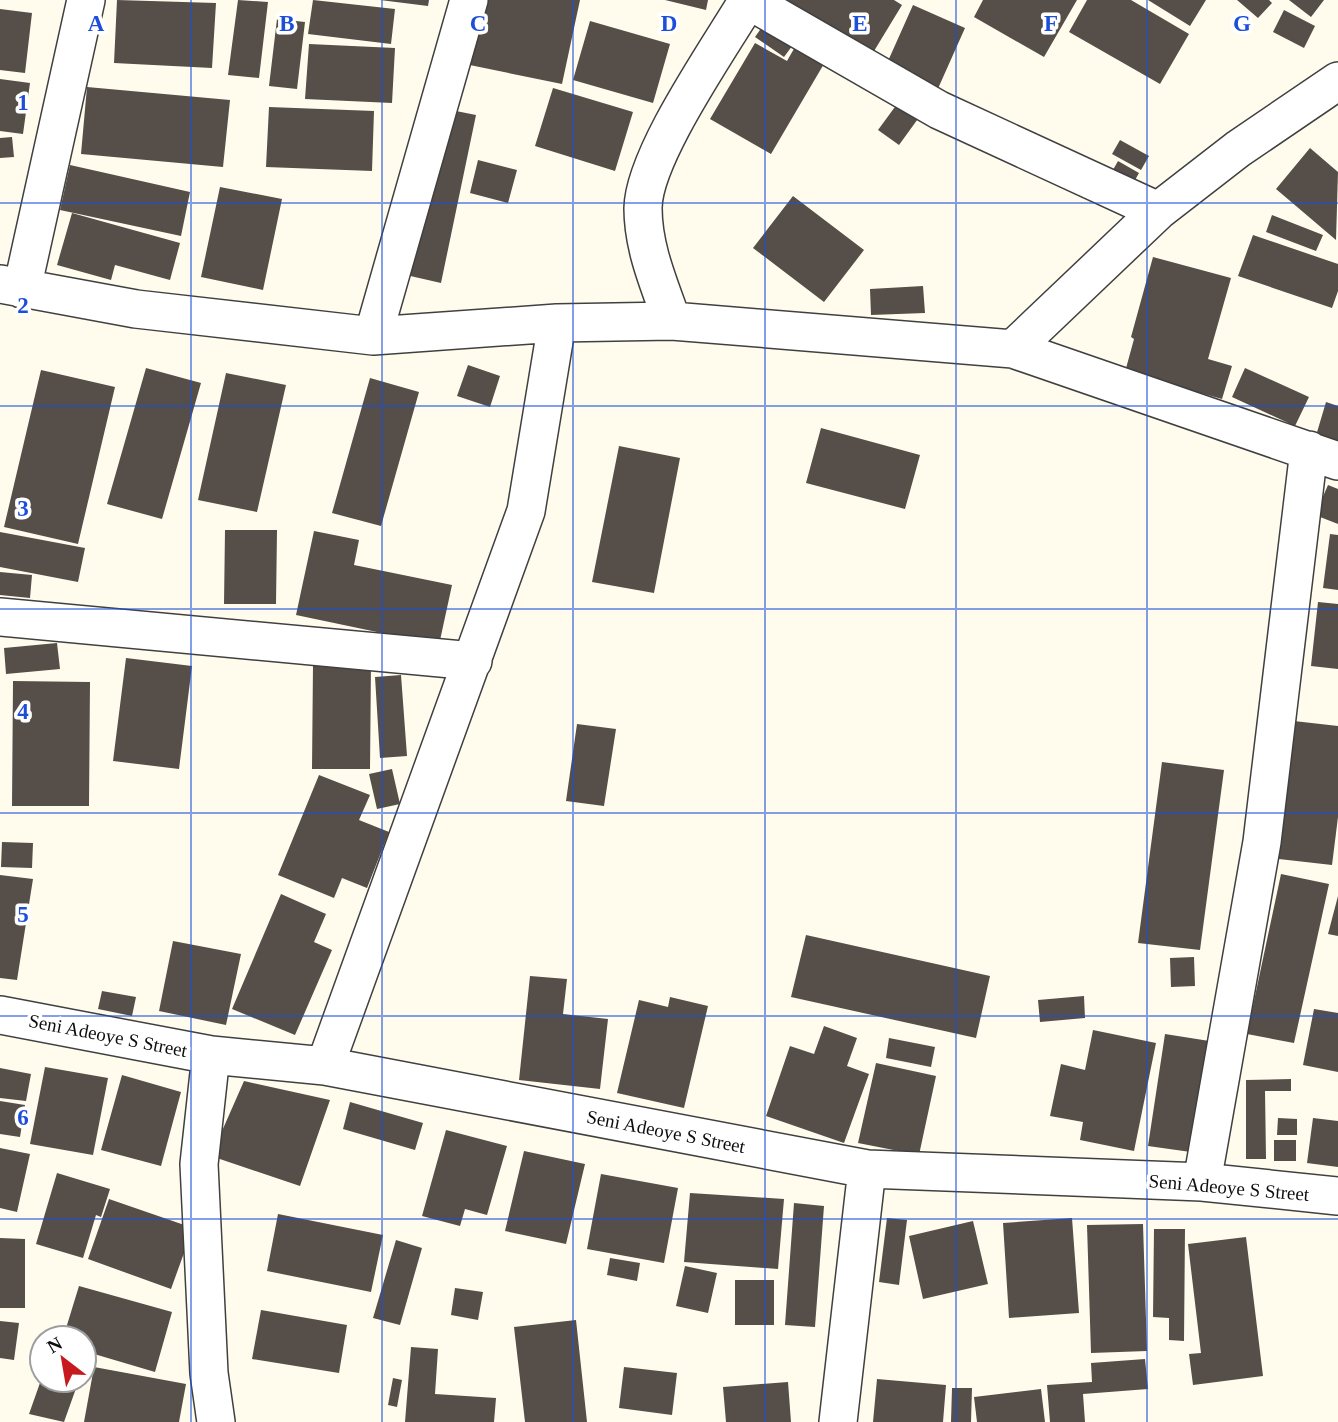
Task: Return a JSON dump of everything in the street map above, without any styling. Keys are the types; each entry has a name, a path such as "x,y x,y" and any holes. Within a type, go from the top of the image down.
{"street":[{"path":"86,0 11,286 136,309 373,336 557,323 672,320 1013,349 1323,456 1262,842 1202,1182"},
{"path":"373,336 469,0"},
{"path":"672,320 649,259 643,207 652,164 748,0 939,110 1158,211"},
{"path":"1013,349 1158,211 1238,149 1338,81"},
{"path":"325,1066 526,511 557,323"},
{"path":"0,617 473,661"},
{"name":"Seni Adeoye S Street","path":"0,1015 211,1055 325,1066 867,1169 1202,1182 1338,1196"},
{"path":"211,1055 199,1164 209,1373 216,1422"},
{"path":"838,1422 867,1169"}],"building":[{"path":"117,0 216,3 212,68 114,63"},
{"path":"238,0 268,2 259,78 228,75"},
{"path":"313,0 395,9 391,44 308,34"},
{"path":"380,0 429,0 428,6"},
{"path":"474,0 580,0 562,84 460,63"},
{"path":"665,0 708,0 706,10"},
{"path":"775,0 894,0 902,5 871,56"},
{"path":"983,0 1077,0 1044,57 974,17"},
{"path":"1087,0 1131,0 1189,34 1160,84 1069,32"},
{"path":"1148,0 1206,0 1190,26"},
{"path":"1237,0 1269,0 1272,3 1258,18"},
{"path":"1289,0 1324,0 1311,17"},
{"path":"913,5 965,28 936,93 884,70"},
{"path":"0,9 32,13 25,73 0,70"},
{"path":"1284,10 1315,26 1304,48 1273,32"},
{"path":"769,17 798,38 784,57 755,37"},
{"path":"277,19 305,22 297,89 269,86"},
{"path":"590,21 670,44 653,103 573,80"},
{"path":"799,40 828,57 771,154 710,119 755,43 787,61"},
{"path":"309,44 395,48 392,103 305,99"},
{"path":"0,79 30,83 23,134 0,131"},
{"path":"87,87 230,100 223,167 81,154"},
{"path":"553,88 633,112 615,171 535,146"},
{"path":"900,100 920,116 899,145 878,130"},
{"path":"269,107 374,111 372,171 266,167"},
{"path":"441,108 476,115 441,283 406,275"},
{"path":"12,137 14,157 0,158 0,138"},
{"path":"1120,140 1149,156 1141,170 1112,154"},
{"path":"1310,148 1338,172 1336,240 1276,189"},
{"path":"478,160 517,170 508,203 470,193"},
{"path":"1118,161 1139,173 1130,189 1109,177"},
{"path":"70,165 190,192 181,236 60,210"},
{"path":"220,187 282,199 263,290 201,277"},
{"path":"793,196 864,250 824,302 753,248"},
{"path":"72,213 180,243 170,280 115,265 111,280 57,265"},
{"path":"1272,215 1323,235 1316,251 1266,232"},
{"path":"1253,235 1338,264 1338,291 1332,308 1238,276"},
{"path":"1153,257 1231,278 1208,359 1232,366 1222,399 1125,372 1134,339 1131,337"},
{"path":"923,286 925,313 871,315 870,289"},
{"path":"468,365 500,376 490,407 457,396"},
{"path":"146,368 201,383 162,519 107,504"},
{"path":"1245,368 1309,397 1295,426 1232,397"},
{"path":"41,370 115,387 78,544 4,527"},
{"path":"226,373 286,385 257,512 198,500"},
{"path":"370,378 419,392 381,526 332,513"},
{"path":"1326,402 1338,406 1338,445 1315,439"},
{"path":"821,428 920,455 905,509 806,483"},
{"path":"619,446 680,458 654,593 592,582"},
{"path":"1328,485 1338,489 1338,524 1315,515"},
{"path":"225,530 277,530 276,604 224,604"},
{"path":"314,531 359,540 354,565 452,585 439,645 296,615"},
{"path":"0,532 85,548 78,582 0,567"},
{"path":"1330,534 1338,535 1338,590 1323,588"},
{"path":"0,572 32,575 30,598 0,595"},
{"path":"1318,602 1338,604 1338,669 1311,666"},
{"path":"57,643 60,669 6,674 4,648"},
{"path":"126,658 192,666 179,769 113,761"},
{"path":"371,663 370,769 312,769 313,664"},
{"path":"401,675 407,756 380,758 375,677"},
{"path":"13,681 90,682 89,806 12,806"},
{"path":"1285,720 1338,726 1338,817 1332,865 1270,858"},
{"path":"577,724 616,729 604,806 566,801"},
{"path":"1162,762 1224,770 1200,950 1138,943"},
{"path":"392,769 400,804 377,809 369,774"},
{"path":"319,775 370,795 359,820 389,832 367,888 342,878 334,898 278,875"},
{"path":"2,842 33,843 32,868 1,867"},
{"path":"1281,874 1329,884 1294,1043 1247,1034"},
{"path":"0,875 33,879 17,980 0,978"},
{"path":"281,894 326,914 314,942 332,950 295,1035 232,1009"},
{"path":"1338,896 1338,936 1328,934"},
{"path":"806,935 990,976 976,1038 791,997"},
{"path":"173,941 241,954 226,1025 159,1011"},
{"path":"1194,957 1195,986 1171,987 1170,958"},
{"path":"530,976 567,979 563,1014 608,1019 600,1089 519,1080"},
{"path":"102,991 136,997 132,1016 98,1009"},
{"path":"1084,996 1085,1018 1040,1022 1038,1000"},
{"path":"670,997 708,1006 684,1108 617,1093 639,1000 668,1007"},
{"path":"1314,1009 1338,1013 1338,1072 1303,1065"},
{"path":"824,1026 857,1038 847,1066 869,1074 844,1143 766,1116 790,1046 814,1054"},
{"path":"1093,1030 1156,1043 1134,1151 1080,1140 1083,1122 1050,1116 1061,1064 1085,1070"},
{"path":"1165,1034 1222,1043 1205,1154 1148,1146"},
{"path":"889,1038 935,1047 931,1067 886,1058"},
{"path":"876,1063 936,1076 919,1155 858,1143"},
{"path":"45,1067 108,1078 93,1155 30,1144"},
{"path":"0,1068 31,1074 26,1101 0,1098"},
{"path":"122,1075 181,1092 161,1166 101,1150"},
{"path":"1291,1079 1291,1091 1265,1091 1266,1159 1246,1159 1246,1080"},
{"path":"244,1081 330,1100 300,1186 211,1156"},
{"path":"0,1101 25,1105 20,1137 0,1134"},
{"path":"350,1102 423,1123 415,1150 343,1129"},
{"path":"1278,1118 1297,1119 1297,1135 1277,1135"},
{"path":"1313,1118 1338,1121 1338,1167 1307,1163"},
{"path":"446,1130 507,1146 487,1215 465,1209 460,1226 422,1216"},
{"path":"1274,1140 1296,1140 1296,1161 1274,1161"},
{"path":"0,1148 30,1154 17,1212 0,1208"},
{"path":"524,1151 585,1164 566,1244 505,1231"},
{"path":"57,1173 110,1189 101,1217 96,1215 83,1258 36,1244"},
{"path":"601,1174 678,1188 664,1263 587,1249"},
{"path":"690,1193 784,1199 778,1269 684,1262"},
{"path":"109,1199 193,1228 171,1289 88,1259"},
{"path":"794,1203 824,1206 815,1327 785,1325"},
{"path":"278,1214 383,1235 371,1292 267,1271"},
{"path":"887,1218 907,1220 899,1285 879,1282"},
{"path":"1072,1218 1079,1313 1009,1318 1003,1223"},
{"path":"973,1221 988,1284 923,1299 909,1236"},
{"path":"1143,1224 1147,1351 1091,1353 1087,1225"},
{"path":"1154,1229 1185,1229 1184,1341 1169,1340 1169,1318 1153,1317"},
{"path":"1246,1237 1263,1376 1193,1385 1189,1354 1201,1353 1188,1244"},
{"path":"0,1238 25,1239 25,1308 0,1308"},
{"path":"396,1240 422,1248 400,1325 373,1318"},
{"path":"610,1258 640,1263 637,1281 607,1275"},
{"path":"685,1266 717,1273 708,1313 676,1306"},
{"path":"735,1280 774,1280 774,1325 735,1325"},
{"path":"79,1286 172,1312 155,1372 98,1355 98,1324 67,1324"},
{"path":"455,1288 483,1292 478,1320 451,1315"},
{"path":"261,1310 347,1325 339,1373 252,1359"},
{"path":"576,1320 587,1422 525,1422 514,1327"},
{"path":"0,1321 19,1323 14,1360 0,1358"},
{"path":"411,1347 438,1349 435,1394 496,1398 494,1422 405,1422"},
{"path":"1145,1359 1148,1389 1083,1394 1085,1422 1050,1422 1047,1385 1092,1382 1091,1363"},
{"path":"624,1367 677,1373 672,1415 619,1408"},
{"path":"98,1368 186,1384 179,1422 84,1422 89,1394 98,1394"},
{"path":"393,1378 402,1380 397,1407 388,1405"},
{"path":"877,1379 946,1385 943,1422 873,1422"},
{"path":"788,1382 791,1422 726,1422 723,1387"},
{"path":"952,1388 972,1388 971,1422 951,1422"},
{"path":"1041,1389 1045,1422 977,1422 974,1397"},
{"path":"36,1394 74,1394 64,1422 29,1414"}]}
